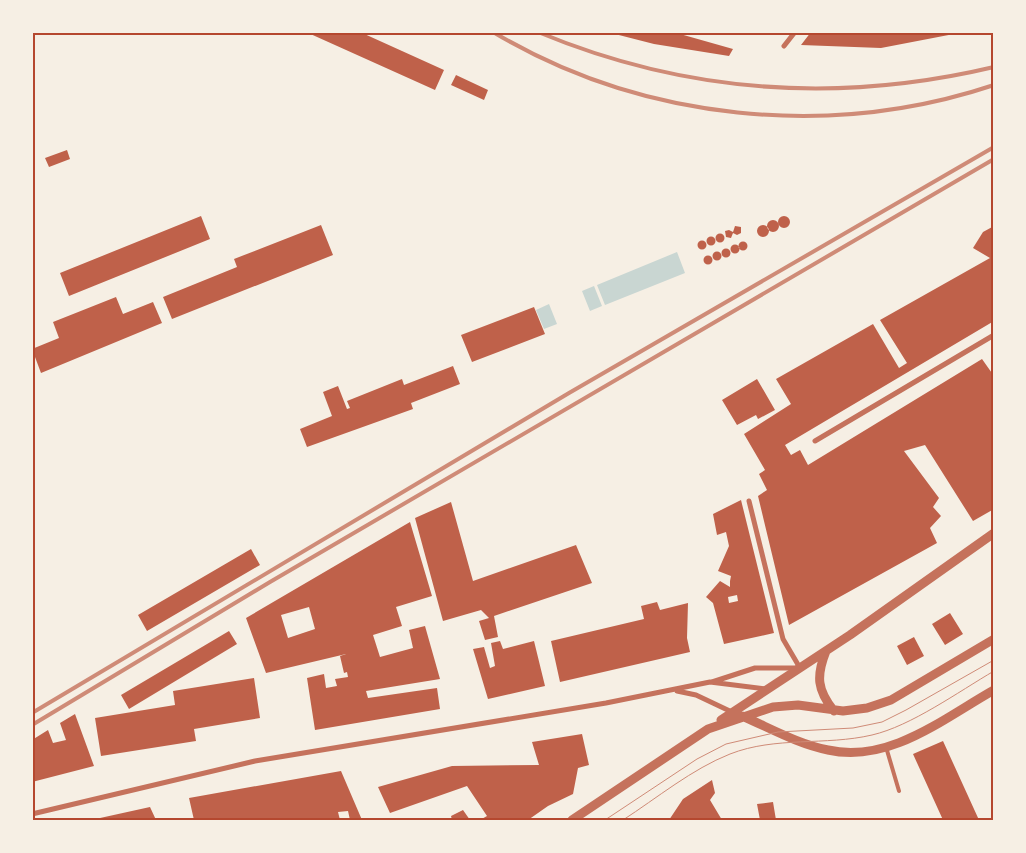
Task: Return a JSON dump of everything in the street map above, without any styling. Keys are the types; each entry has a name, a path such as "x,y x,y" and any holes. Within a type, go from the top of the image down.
{"street":[{"path":"784,46 795,32"},
{"path":"815,441 994,335"},
{"path":"750,501 783,638 800,668"},
{"path":"572,820 826,651 994,533"},
{"path":"708,729 766,708 787,705 834,710 867,708 891,700 994,639"},
{"path":"826,651 821,665 820,686 824,698 834,710"},
{"path":"32,814 255,761 672,690 710,682 755,668 800,668"},
{"path":"710,682 768,690"},
{"path":"672,690 696,695 799,741 829,751 861,752 886,748 915,735 993,691"}],"lane":[{"path":"886,748 899,791"}],"shaded area":[{"path":"677,252 685,273 605,305 597,285"},
{"path":"594,286 602,306 590,311 582,291"},
{"path":"549,304 557,324 544,329 536,310"}],"building":[{"path":"306,32 360,32 444,70 435,90"},
{"path":"673,32 733,49 729,56 654,44 611,33"},
{"path":"811,32 959,33 881,48 801,45"},
{"path":"456,75 488,90 484,100 451,85"},
{"path":"67,150 70,159 49,167 45,158"},
{"path":"201,216 210,239 69,296 60,273"},
{"path":"782,216 786,216 790,222 786,228 782,228 778,224 778,220"},
{"path":"771,220 775,220 779,226 775,232 771,232 767,228 767,224"},
{"path":"321,225 333,255 172,319 163,297 237,267 234,259"},
{"path":"761,225 765,225 769,231 765,237 761,237 757,233 757,229"},
{"path":"735,226 741,227 741,233 737,235 733,233 731,238 726,237 725,231 733,232"},
{"path":"994,226 994,321 785,445 791,455 800,450 808,465 982,359 994,376 994,509 973,521 925,445 904,451 939,498 933,507 941,516 930,528 937,543 789,625 758,496 767,490 759,474 765,470 744,434 791,404 776,379 873,324 899,368 907,363 880,320 990,258 973,248 983,232"},
{"path":"720,234 724,238 720,242 716,238"},
{"path":"711,236 716,241 711,246 706,241"},
{"path":"702,241 706,245 702,249 698,245"},
{"path":"743,241 748,246 743,251 738,246"},
{"path":"735,244 740,249 735,254 730,249"},
{"path":"726,248 731,253 726,258 721,253"},
{"path":"717,252 721,256 717,260 713,256"},
{"path":"708,255 713,260 708,265 703,260"},
{"path":"116,297 123,314 153,302 162,323 41,373 32,349 59,338 53,322"},
{"path":"534,307 545,334 472,362 461,335"},
{"path":"453,366 460,384 411,403 413,409 307,447 300,429 332,416 323,392 338,386 347,409 350,408 347,401 402,379 404,385"},
{"path":"757,379 775,410 758,419 756,415 737,425 722,400"},
{"path":"741,500 774,633 724,644 713,603 706,597 720,581 730,587 731,576 718,571 729,546 726,532 717,535 713,514","holes":["737,595 738,601 729,603 728,597"]},
{"path":"451,502 473,581 576,545 592,583 494,616 498,637 485,640 479,621 489,618 481,610 443,621 415,518"},
{"path":"410,522 432,596 396,607 402,626 373,635 380,657 413,648 409,630 425,626 440,679 366,691 368,698 437,688 440,709 315,730 307,678 324,674 326,688 337,686 335,679 348,677 347,672 344,673 340,656 346,654 266,673 246,618","holes":["309,607 315,629 288,638 281,615"]},
{"path":"251,549 260,565 147,631 138,615"},
{"path":"657,602 660,610 688,603 687,638 690,652 560,682 551,641 644,619 641,606"},
{"path":"950,613 963,634 945,645 932,624"},
{"path":"229,631 237,644 129,709 121,695"},
{"path":"914,637 924,656 907,665 897,646"},
{"path":"500,641 503,649 534,641 545,686 488,699 473,649 484,647 490,668 495,666 491,643"},
{"path":"254,678 260,718 194,729 196,741 101,756 95,718 175,705 173,691"},
{"path":"75,714 94,766 32,782 32,740 48,730 53,743 66,740 60,723"},
{"path":"582,734 589,765 578,768 573,794 548,806 528,820 480,820 487,816 467,786 390,813 378,787 452,766 539,765 532,742"},
{"path":"943,741 979,820 943,820 913,754"},
{"path":"341,771 362,820 350,820 348,811 338,812 340,820 194,820 189,798"},
{"path":"712,780 715,793 710,800 722,820 669,820 683,799"},
{"path":"773,802 776,820 760,820 757,804"},
{"path":"150,807 156,820 91,820"},
{"path":"463,810 470,820 452,820 451,816"}],"tram line":[{"path":"605,820 697,759 726,744 778,732 853,728 882,722 994,660"},
{"path":"623,820 688,776 730,754 747,748 765,745 854,738 887,731 918,716 994,671"}],"railway":[{"path":"493,32 551,62 611,86 673,102 738,112 802,116 867,112 931,102 994,85"},
{"path":"538,32 594,53 650,69 707,80 763,87 820,89 878,86 936,79 994,67"},
{"path":"32,713 569,393 994,147"},
{"path":"32,725 270,582 994,159"}]}
